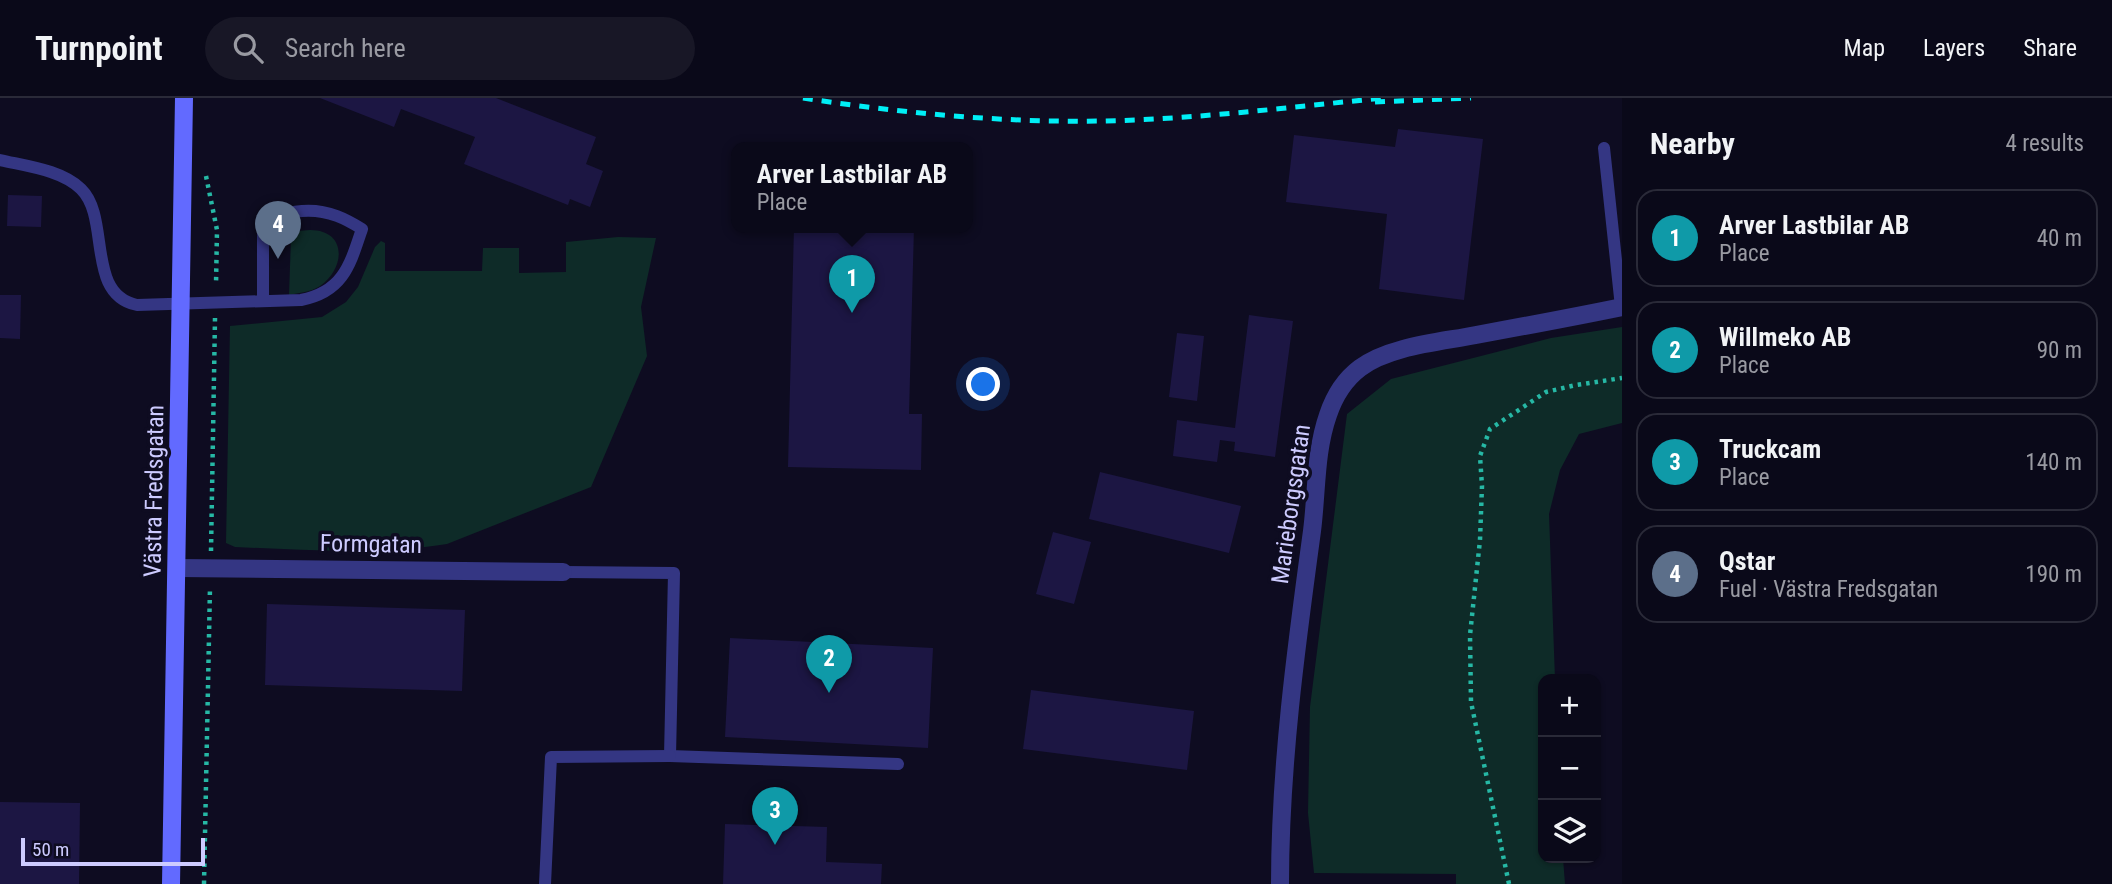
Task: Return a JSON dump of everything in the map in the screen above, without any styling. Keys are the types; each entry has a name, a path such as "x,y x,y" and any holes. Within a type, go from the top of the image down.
{"street":[{"name":"Västra Fredsgatan","path":"171,884 184,98"},
{"name":"Marieborgsgatan","path":"1280,884 1284,778 1296,648 1314,519 1319,448 1327,416 1338,390 1359,369 1377,357 1622,307"},
{"name":"Formgatan","path":"178,568 563,572"}],"lane":[{"path":"1604,148 1622,307"},
{"path":"0,160 47,172 72,182 81,189 93,211 105,274 119,297 127,303 137,305 301,300 326,293 340,281 353,256 362,229 336,216 314,210 287,213 267,223 263,233 263,301"},
{"path":"563,572 674,573 670,756"},
{"path":"545,884 551,757 670,756 898,764"}],"path":[{"path":"204,166 217,230 204,884"},
{"path":"1509,884 1471,702 1470,635 1480,540 1480,456 1490,429 1546,392 1622,378"}],"green space":[{"path":"310,230 331,236 336,243 339,251 335,270 320,286 289,295 291,238 298,231"},
{"path":"618,237 656,238 641,307 647,356 591,487 447,544 395,550 341,551 235,547 226,543 230,326 322,317 346,302 358,287 375,247 381,241 385,243 385,271 482,271 483,248 519,248 519,273 566,272 566,242"},
{"path":"1622,327 1622,423 1579,434 1560,470 1549,514 1555,674 1538,674 1538,863 1563,863 1565,884 1456,884 1456,874 1314,873 1308,813 1310,707 1347,414 1391,379 1551,338"}],"building":[{"path":"320,98 496,98 596,137 586,164 603,171 590,207 570,199 568,205 464,164 475,137 401,109 394,127"},
{"path":"1398,129 1483,139 1464,300 1379,289 1387,214 1286,202 1294,135 1395,147"},
{"path":"8,195 42,196 41,227 7,226"},
{"path":"794,233 914,233 909,414 922,414 921,470 788,467"},
{"path":"0,295 21,295 20,339 0,338"},
{"path":"1249,315 1293,321 1275,457 1234,451 1235,442 1220,440 1217,462 1173,456 1177,420 1235,428"},
{"path":"1177,333 1204,336 1197,401 1169,397"},
{"path":"1100,472 1241,506 1229,553 1089,519"},
{"path":"1053,532 1091,542 1074,604 1036,594"},
{"path":"267,604 465,610 462,691 265,685"},
{"path":"730,638 933,648 928,748 725,737"},
{"path":"1031,690 1194,711 1187,770 1023,749"},
{"path":"0,802 80,803 79,884 0,884"},
{"path":"725,824 827,827 826,862 882,864 881,884 723,884"}],"railway":[{"path":"803,98 953,116 1067,121 1174,118 1384,98"},
{"path":"1375,102 1471,98"}],"place":[{"name":"Qstar","path":"278,259"},
{"name":"Arver Lastbilar AB","path":"852,313"},
{"name":"Willmeko AB","path":"829,693"},
{"name":"Truckcam","path":"775,845"}]}
